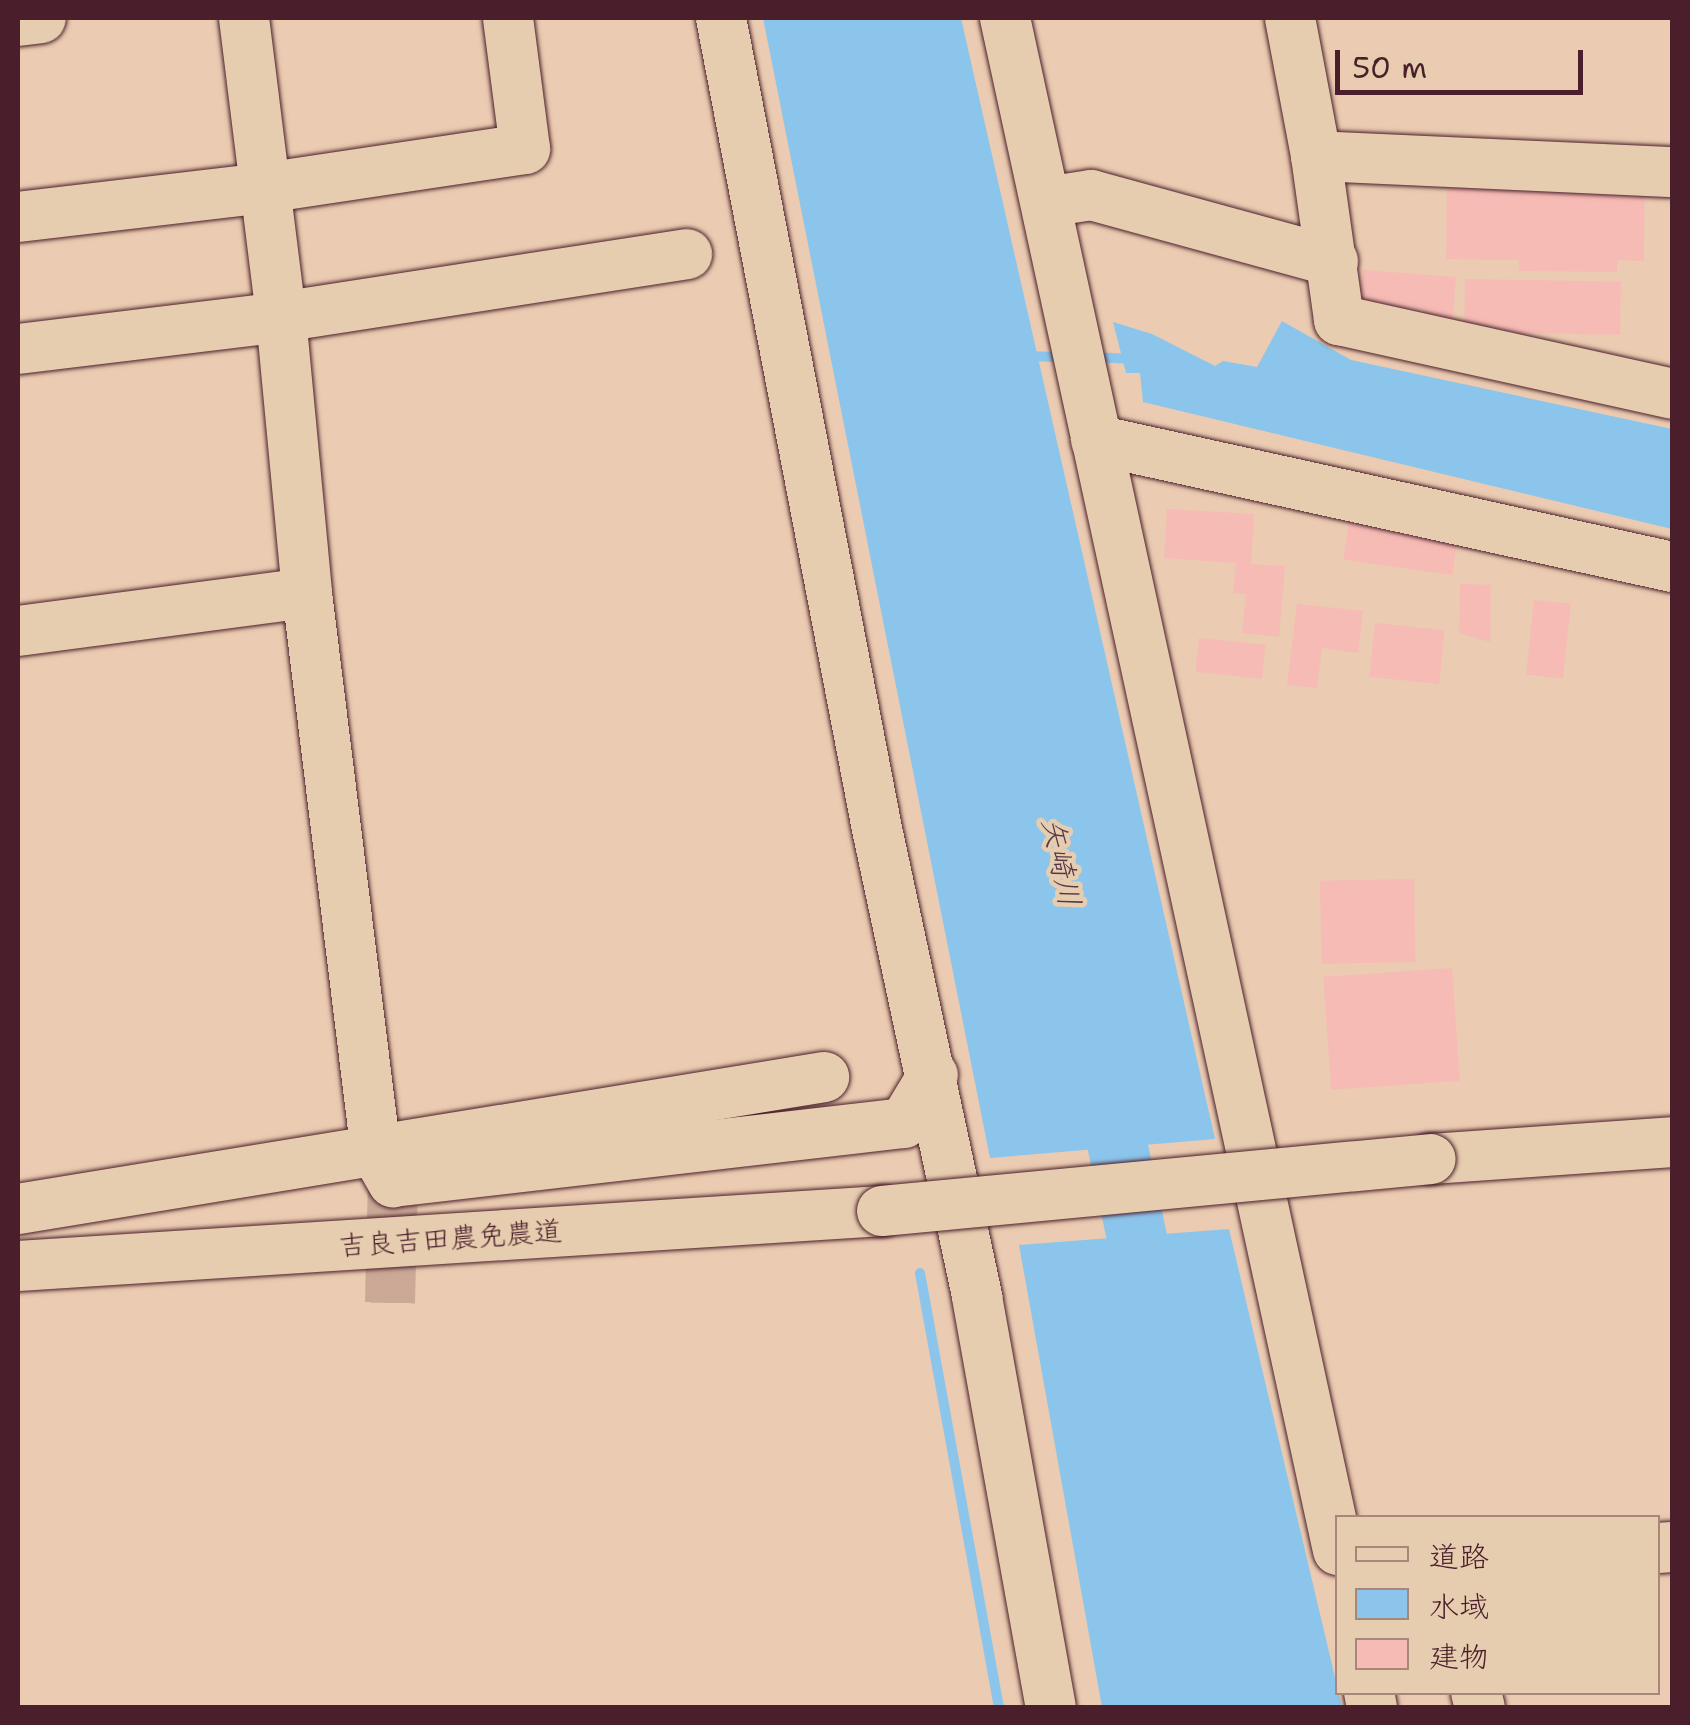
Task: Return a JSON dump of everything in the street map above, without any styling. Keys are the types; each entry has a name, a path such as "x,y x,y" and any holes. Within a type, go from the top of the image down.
{"street":[{"path":"18,20 41,18"},
{"path":"244,18 281,318 306,593 376,1153 393,1182 904,1122 933,1075"},
{"path":"18,217 264,188 525,149 508,18"},
{"path":"721,18 877,828 933,1075 1052,1708"},
{"path":"1005,18 1335,1536"},
{"path":"1290,18 1316,156 1339,320 1672,394"},
{"path":"1316,156 1672,172"},
{"path":"1046,202 1091,196 1332,262"},
{"path":"18,349 281,318 687,254"},
{"path":"1096,440 1672,567"},
{"path":"18,631 306,593"},
{"path":"18,1209 824,1077"},
{"name":"吉良吉田農免農道","path":"18,1266 882,1210 1672,1142"}],"water":[{"path":"763,18 961,18 1215,1139 990,1158"},
{"path":"1282,321 1351,360 1672,429 1672,529 1143,402 1140,373 1126,373 1113,322 1152,334 1215,366 1223,361 1257,367"},
{"path":"1229,1229 1335,1677 1335,1695 1339,1695 1342,1707 1102,1707 1019,1245"}],"building":[{"path":"1447,176 1645,178 1644,261 1617,260 1617,272 1519,271 1519,260 1446,259"},
{"path":"1363,270 1456,277 1452,325 1424,323 1425,310 1360,304"},
{"path":"1465,279 1621,282 1620,335 1464,332"},
{"path":"1167,509 1254,514 1251,564 1285,566 1279,637 1242,633 1246,594 1233,593 1236,563 1164,558"},
{"path":"1349,520 1458,535 1452,575 1343,560"},
{"path":"1460,584 1491,585 1490,642 1459,633"},
{"path":"1534,600 1571,604 1563,678 1526,675"},
{"path":"1297,604 1363,611 1358,653 1322,648 1317,688 1287,685"},
{"path":"1375,623 1445,630 1439,684 1369,677"},
{"path":"1199,638 1266,645 1262,679 1195,672"},
{"path":"1414,879 1415,962 1321,964 1320,881"},
{"path":"1452,968 1460,1081 1331,1090 1323,977"}],"waterway":[{"path":"1026,356 1064,357"},
{"path":"1091,357 1134,359"},
{"name":"矢崎川","path":"1101,1067 1153,1314"},
{"path":"920,1273 999,1708"}],"tunnel":[{"path":"390,1303 393,1182"}]}
